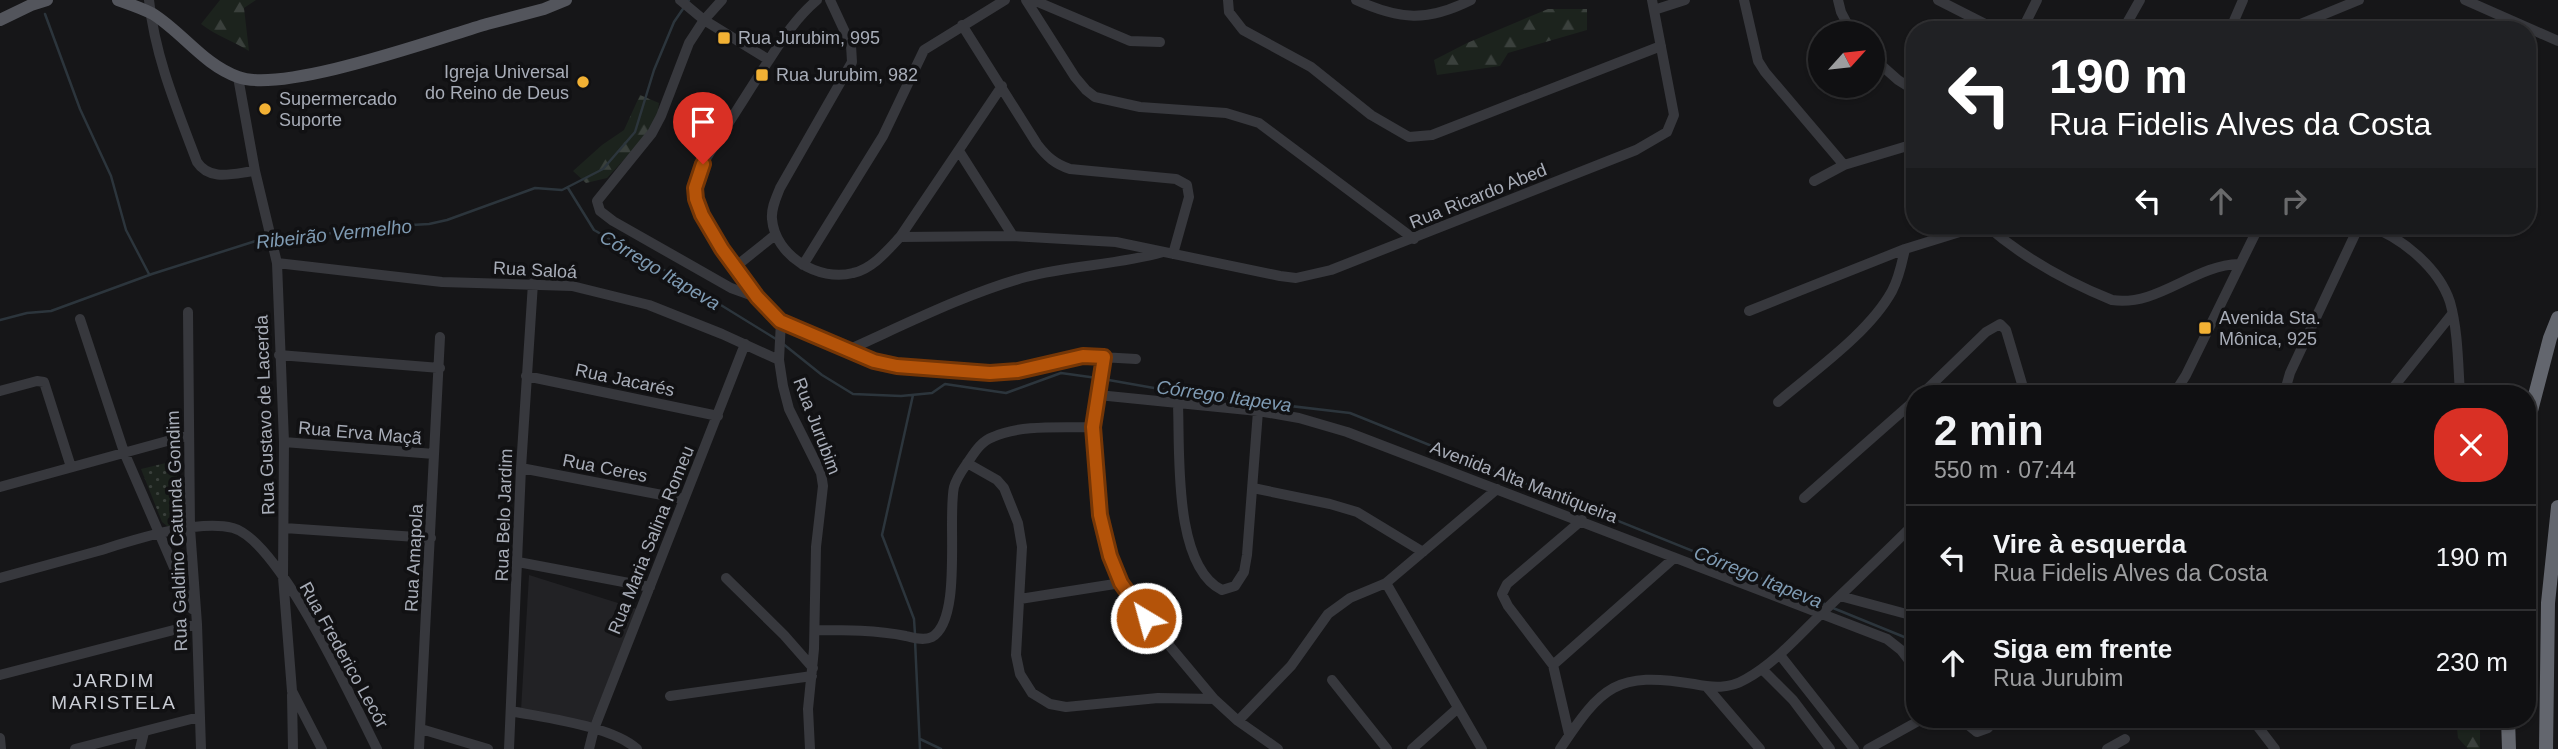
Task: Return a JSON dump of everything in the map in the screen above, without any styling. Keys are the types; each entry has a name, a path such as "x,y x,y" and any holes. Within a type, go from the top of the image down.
{"highway":[{"path":"2536,392 2558,318"},
{"path":"2546,749 2548,603 2558,507"},
{"path":"2508,728 2509,749"}],"main road":[{"path":"0,20 47,0"},
{"path":"118,0 150,6 201,55 238,77 267,82 300,76 544,9 566,0"}],"street":[{"path":"680,0 704,20 769,60"},
{"path":"723,0 704,20 678,67 661,116 652,133 600,196 598,205 604,216 731,288 757,297"},
{"path":"817,0 788,31 769,60 703,164 695,188 702,215 757,297 780,321 874,361 897,366 990,373 1018,371 1083,356 1136,359"},
{"path":"830,0 850,46 852,62 780,188 772,209 775,235 791,256 803,265 832,275 852,274 883,255 900,237 1002,86"},
{"path":"803,265 883,136 924,50 1005,0"},
{"path":"1027,0 1075,76 1086,90 1096,97 1139,107 1226,113 1259,123 1414,239"},
{"path":"1033,0 1130,41 1160,42"},
{"path":"1228,0 1229,12 1243,30 1311,67 1395,131 1418,138 1432,135 1661,46"},
{"path":"1356,0 1387,13 1409,17 1454,9 1471,0"},
{"path":"1653,5 1685,0"},
{"path":"1744,0 1758,61 1844,165"},
{"path":"1838,0 1846,21"},
{"path":"1938,0 1979,21"},
{"path":"2026,21 2037,0"},
{"path":"2128,21 2140,0"},
{"path":"2234,21 2243,0"},
{"path":"2308,21 2359,0"},
{"path":"2465,0 2513,21"},
{"name":"Rua Ricardo Abed","path":"900,237 1013,236 1116,242 1296,278 1331,270 1636,150 1667,132 1674,115 1653,5"},
{"path":"150,6 160,60 201,170 218,175 255,171"},
{"path":"848,350 912,321 1025,278 1168,253 1189,197 1187,185 1176,179 1070,169 1048,158 1037,145 962,25"},
{"path":"2536,31 2558,41"},
{"path":"1885,68 1906,85"},
{"name":"Rua Gustavo de Lacerda","path":"238,77 255,171 276,259 284,442 283,577 292,691 322,749"},
{"path":"1814,181 1844,165 1906,146"},
{"path":"959,150 1013,236"},
{"path":"735,267 775,235"},
{"path":"1749,311 1905,249 1950,235"},
{"path":"1998,235 2043,267 2112,300 2124,302 2166,290 2212,267 2239,264"},
{"path":"2180,385 2254,235"},
{"path":"2287,385 2354,235"},
{"path":"2388,235 2400,241 2424,262 2445,291 2452,314 2459,385"},
{"path":"1778,402 1858,333 1881,307 1898,277 1905,249"},
{"name":"Rua Saloá","path":"276,259 442,282 533,283 583,288 649,305 779,360"},
{"name":"Rua Belo Jardim","path":"509,749 521,468 533,283"},
{"name":"Rua Galdino Catunda Gondim","path":"188,312 190,528 197,621 201,749"},
{"path":"2395,385 2452,314"},
{"path":"0,675 197,621 124,452 79,319"},
{"name":"Rua Jurubim","path":"780,321 779,360 789,409 817,463 823,486 816,547 813,672 808,709 810,749"},
{"path":"1931,385 1986,332 2000,324 2007,330 2022,385"},
{"name":"Rua Amapola","path":"419,749 440,337"},
{"name":"Rua Maria Salina Romeu","path":"589,749 594,729 745,344"},
{"path":"279,355 440,368"},
{"path":"1104,357 1093,427 1100,515 1110,556 1121,583 1132,601 1214,699 1238,721 1279,749"},
{"name":"Rua Jacarés","path":"526,376 718,416"},
{"path":"0,391 37,381 44,382 71,467"},
{"name":"Avenida Alta Mantiqueira","path":"1098,395 1258,411 1299,418 1347,432 1822,613 1886,639 1906,657"},
{"path":"1178,405 1185,531 1202,570 1216,587 1222,590 1235,586 1244,572 1258,411"},
{"path":"1804,498 1906,408"},
{"path":"815,630 860,630 917,638 927,638 938,632 942,626 951,582 954,486 967,463 982,444 1002,433 1093,427"},
{"path":"0,487 188,435"},
{"name":"Rua Erva Maçã","path":"284,442 435,454"},
{"path":"967,463 997,480 1004,488 1018,523 1022,547 1016,655 1026,685 1040,700 1066,707 1158,698 1214,699"},
{"name":"Rua Ceres","path":"521,468 683,499"},
{"path":"1253,488 1357,512 1423,552"},
{"path":"1238,721 1291,666 1328,614 1350,598 1386,583 1497,489"},
{"path":"1569,734 1553,665 1508,606 1502,594 1503,590 1582,520"},
{"name":"Rua Frederico Lecór","path":"0,578 159,533 190,528 235,529 251,539 283,577 312,623 377,749"},
{"path":"284,528 431,538"},
{"path":"1560,749 1595,702 1621,684 1632,680 1659,678 1706,686 1733,685 1762,668 1780,655 1906,532"},
{"path":"1553,665 1674,558"},
{"path":"518,562 650,587"},
{"path":"670,696 813,672 784,635 726,578"},
{"path":"1020,599 1121,583"},
{"path":"1386,583 1482,749"},
{"path":"1837,598 1906,614"},
{"path":"1780,655 1854,749"},
{"path":"1762,668 1793,700 1830,749"},
{"path":"1332,680 1387,749"},
{"path":"1706,686 1760,749"},
{"path":"292,691 293,749"},
{"path":"1412,749 1458,708"},
{"path":"511,711 594,729 637,749"},
{"path":"75,749 199,718"},
{"path":"1868,749 1906,728"},
{"path":"1971,728 1977,732 1986,728"},
{"path":"2259,728 2275,749"},
{"path":"421,729 488,749"},
{"path":"140,749 144,732"},
{"path":"0,738 1,749"},
{"path":"2107,749 2125,739"}],"shaded area":[{"path":"529,575 637,609 591,723 521,710"}],"green space":[{"path":"220,0 256,0 244,8 249,51 201,24"},
{"path":"1548,9 1587,9 1587,30 1508,53 1500,66 1437,75 1434,60"},
{"path":"640,95 659,103 657,118 644,138 607,178 586,183 573,171 624,130"},
{"path":"178,460 182,520 173,528 162,522 141,469"},
{"path":"2457,728 2480,728 2480,749 2468,749 2458,738"}],"waterway":[{"name":"Ribeirão Vermelho","path":"276,241 358,228 429,224 535,188 562,190 603,169 635,132 654,70 674,22 689,0"},
{"path":"45,14 80,109 111,176 126,230 149,274"},
{"name":"Córrego Itapeva","path":"568,188 594,230 776,339"},
{"name":"Ribeirão Vermelho","path":"0,320 27,313 51,311 152,274 262,239 270,240"},
{"name":"Córrego Itapeva","path":"782,343 822,375 853,394 901,396 932,393 945,384 1006,393 1061,373 1097,378"},
{"name":"Córrego Itapeva","path":"1103,379 1188,394 1350,413 1827,605"},
{"path":"913,395 882,535 914,619 915,634"},
{"name":"Córrego Itapeva","path":"1833,608 1906,638"},
{"path":"915,640 920,749"},
{"path":"920,739 941,749"}],"place":[{"name":"Rua Jurubim, 995","path":"724,38"},
{"name":"Rua Jurubim, 982","path":"762,75"},
{"name":"Igreja Universal do Reino de Deus","path":"583,82"},
{"name":"Supermercado Suporte","path":"265,109"},
{"name":"Avenida Sta. Mônica, 925","path":"2205,328"}],"district":[{"name":"JARDIM MARISTELA","path":"114,691"}],"route":[{"path":"703,164 695,188 702,215 722,249 757,297 780,321 874,361 897,366 990,373 1018,371 1083,356 1104,357 1093,427 1100,515 1105,540 1121,583 1146,618"}]}
